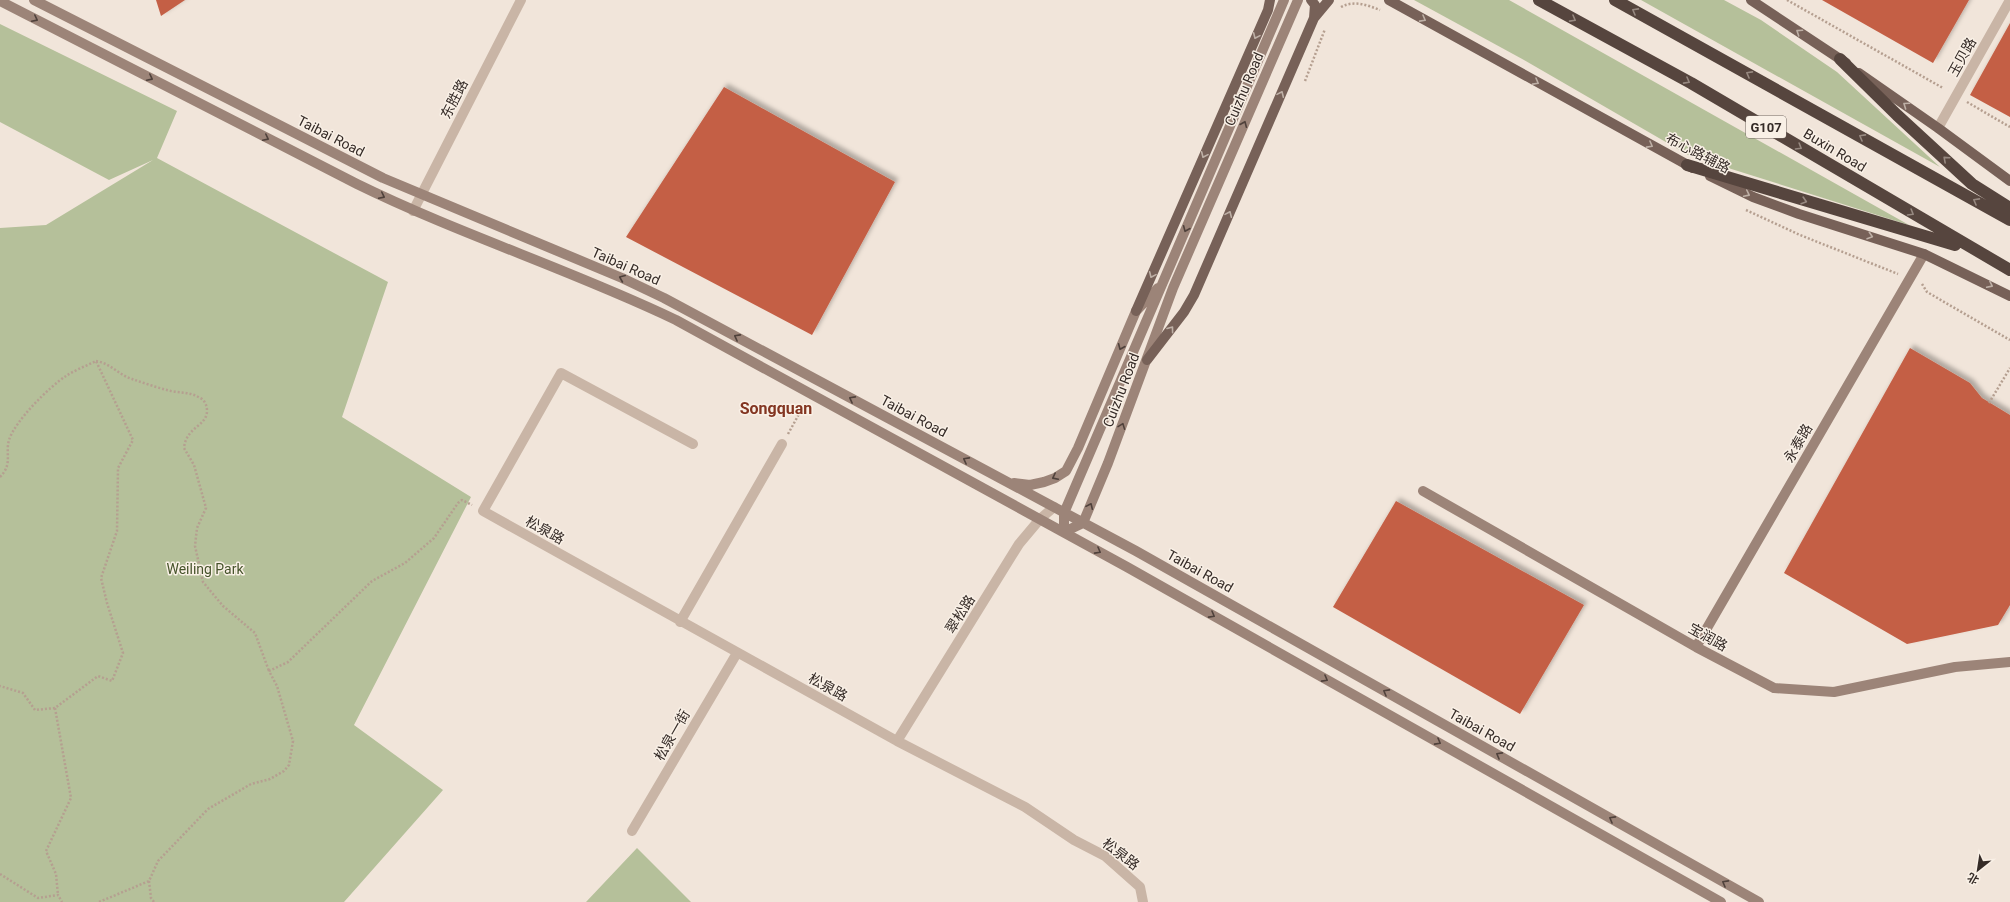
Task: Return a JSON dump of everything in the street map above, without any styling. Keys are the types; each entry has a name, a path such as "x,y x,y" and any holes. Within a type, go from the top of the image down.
{"highway":[{"name":"Buxin Road","path":"1539,0 1691,83 1990,260 2010,270"},
{"name":"Buxin Road","path":"1615,0 2010,220"},
{"path":"1840,59 1897,115 1972,184 2010,208"},
{"path":"1686,165 1844,213 1942,240 1990,260"}],"main road":[{"name":"Taibai Road","path":"34,0 364,169 421,195 651,291 1082,522 1759,902"},
{"name":"Cuizhu Road","path":"1064,532 1064,513 1284,0"},
{"name":"Cuizhu Road","path":"1082,522 1108,463 1173,288 1298,0"},
{"path":"1311,0 1315,6 1314,18"},
{"path":"1147,360 1184,312 1194,295 1314,18 1329,0"},
{"name":"布心路辅路","path":"1388,0 1686,165 1753,197 1799,214 1924,254 2010,296"},
{"path":"1751,0 1840,59 2010,181"},
{"name":"Taibai Road","path":"0,1 357,184 413,211 636,301 676,320 1064,532 1721,902"},
{"path":"1136,311 1270,3"},
{"name":"永泰路","path":"1696,647 1924,254"},
{"name":"Cuizhu Road","path":"1001,479 1030,485 1055,478 1066,471 1078,448 1136,311 1163,284"},
{"name":"宝润路","path":"1423,491 1696,647 1774,688 1834,692 1955,667 2010,662"},
{"path":"1064,532 1082,522"}],"street":[{"name":"东胜路","path":"413,211 521,0"},
{"name":"玉贝路","path":"1938,128 2010,0"},
{"path":"483,511 561,373 693,444"},
{"path":"680,622 782,444"},
{"name":"翠松路","path":"897,741 1020,544 1040,519 1054,507"},
{"name":"松泉路","path":"483,511 680,622 897,741 1025,807 1074,840 1105,856 1140,887 1143,902"},
{"name":"松泉一街","path":"632,831 737,653"}],"path":[{"path":"1787,0 1943,88"},
{"path":"1305,81 1326,27"},
{"path":"1962,99 2010,127"},
{"path":"1920,282 1928,292 2010,340"},
{"path":"0,686 23,693 35,710 55,708 98,676 112,681 123,653 107,603 101,578 116,531 118,468 133,440 96,361"},
{"path":"0,477 8,466 9,440 18,423 29,409 67,374 96,361 108,365 123,376 170,391 195,395 202,399 206,404 207,415 203,421 187,435 184,448 194,465 206,508 197,528 195,546 203,582 223,606 255,633 269,670 277,686 293,741 289,765 284,771 270,779 251,784 208,809 158,861 149,881 151,898 154,902"},
{"path":"1989,403 2010,368"},
{"path":"782,444 810,394"},
{"path":"269,670 288,662 372,581 405,563 434,538 462,500 483,511"},
{"path":"55,708 71,798 46,851 56,874 58,895 62,902"},
{"path":"0,874 38,898 58,895"},
{"path":"99,902 149,881"}],"green space":[{"path":"1414,0 1509,0 1909,225 1690,156 1524,60"},
{"path":"1641,0 1724,0 1761,20 1837,72 1940,167"},
{"name":"Weiling Park","path":"0,24 177,111 157,158 388,282 342,417 471,497 354,725 443,790 344,902 0,902 0,228 46,225 153,160 109,180 0,122"},
{"path":"637,848 691,902 586,902"}],"building":[{"path":"156,0 185,0 161,16"},
{"path":"1822,0 1969,0 1933,63"},
{"path":"2010,23 2010,117 1970,95"},
{"path":"724,87 895,182 812,335 626,237"},
{"path":"1910,348 1970,383 1982,398 2010,415 2010,605 1998,625 1907,644 1784,573"},
{"path":"1396,501 1584,605 1520,714 1333,607"}],"district":[{"name":"Songquan","path":"776,408"}]}
